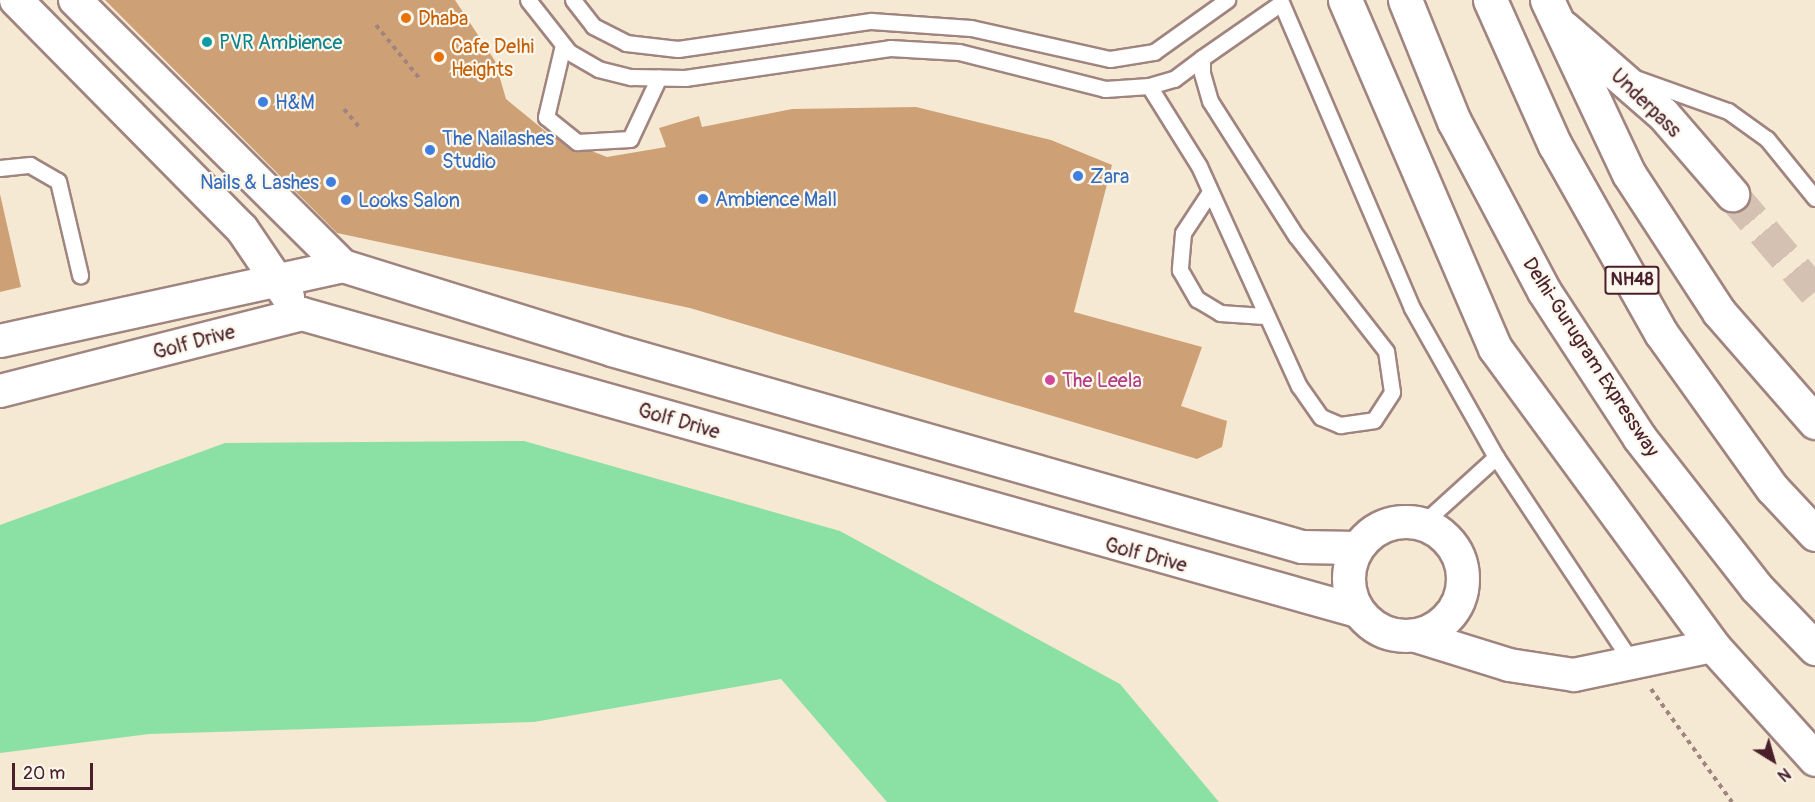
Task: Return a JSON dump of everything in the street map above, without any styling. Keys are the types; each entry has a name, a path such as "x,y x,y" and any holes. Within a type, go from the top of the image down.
{"main road":[{"path":"1345,0 1495,348 1713,646 1815,759"},
{"name":"Delhi-Gurugram Expressway","path":"1405,0 1454,121 1544,291 1639,437 1756,587 1815,648"},
{"name":"NH48","path":"1490,0 1555,145 1661,333 1772,488 1815,534"},
{"path":"1550,9 1642,194 1719,312 1815,422"},
{"name":"Underpass","path":"1550,9 1612,70 1663,114 1732,195"}],"street":[{"path":"16,0 242,229 274,282 302,314"},
{"path":"75,0 343,266 612,350 1302,547 1357,548 1386,525 1422,524 1450,543 1463,574 1456,607 1432,630 1416,636"},
{"name":"Golf Drive","path":"0,341 343,266"},
{"name":"Golf Drive","path":"0,392 302,314 1357,611"},
{"path":"1357,548 1349,590 1357,611 1383,633 1416,636 1509,665 1574,675 1713,646"}],"lane":[{"path":"528,0 563,45 598,69 659,77 890,48 959,52 1105,89 1149,86 1174,79 1280,2 1412,308 1496,457 1633,664"},
{"path":"573,0 593,26 626,43 678,49 871,21 971,28 1110,59 1154,52 1227,0"},
{"path":"563,45 546,117 578,142 630,139 659,77"},
{"path":"1149,86 1210,192 1264,316 1321,417 1340,425 1374,420 1392,392 1386,351 1296,236 1210,101 1202,58"},
{"path":"1612,70 1728,111 1767,140 1815,198"},
{"path":"0,168 30,165 58,181 80,275"},
{"path":"1210,192 1183,233 1180,270 1197,299 1220,313 1264,316"},
{"path":"1422,524 1496,457"}],"path":[{"path":"376,25 419,78"},
{"path":"344,109 360,128"},
{"path":"1633,664 1732,802"}],"green space":[{"path":"524,441 840,531 1120,684 1219,802 887,802 781,679 534,722 149,734 0,753 0,525 225,443"}],"building":[{"name":"Ambience Mall","path":"105,0 455,0 495,61 506,99 550,135 607,157 666,147 659,128 699,116 702,127 792,109 916,107 1051,140 1112,165 1074,312 1202,347 1181,406 1227,421 1222,447 1197,459 690,308 337,233"},
{"path":"0,194 21,287 0,292"}],"tunnel":[{"path":"1732,194 1815,292"}],"place":[{"name":"Dhaba","path":"406,18"},
{"name":"PVR Ambience","path":"207,42"},
{"name":"Cafe Delhi Heights","path":"439,57"},
{"name":"H&M","path":"263,102"},
{"name":"The Nailashes Studio","path":"430,150"},
{"name":"Zara","path":"1078,176"},
{"name":"Nails & Lashes","path":"331,182"},
{"name":"Ambience Mall","path":"703,199"},
{"name":"Looks Salon","path":"346,200"},
{"name":"The Leela","path":"1050,380"}]}
